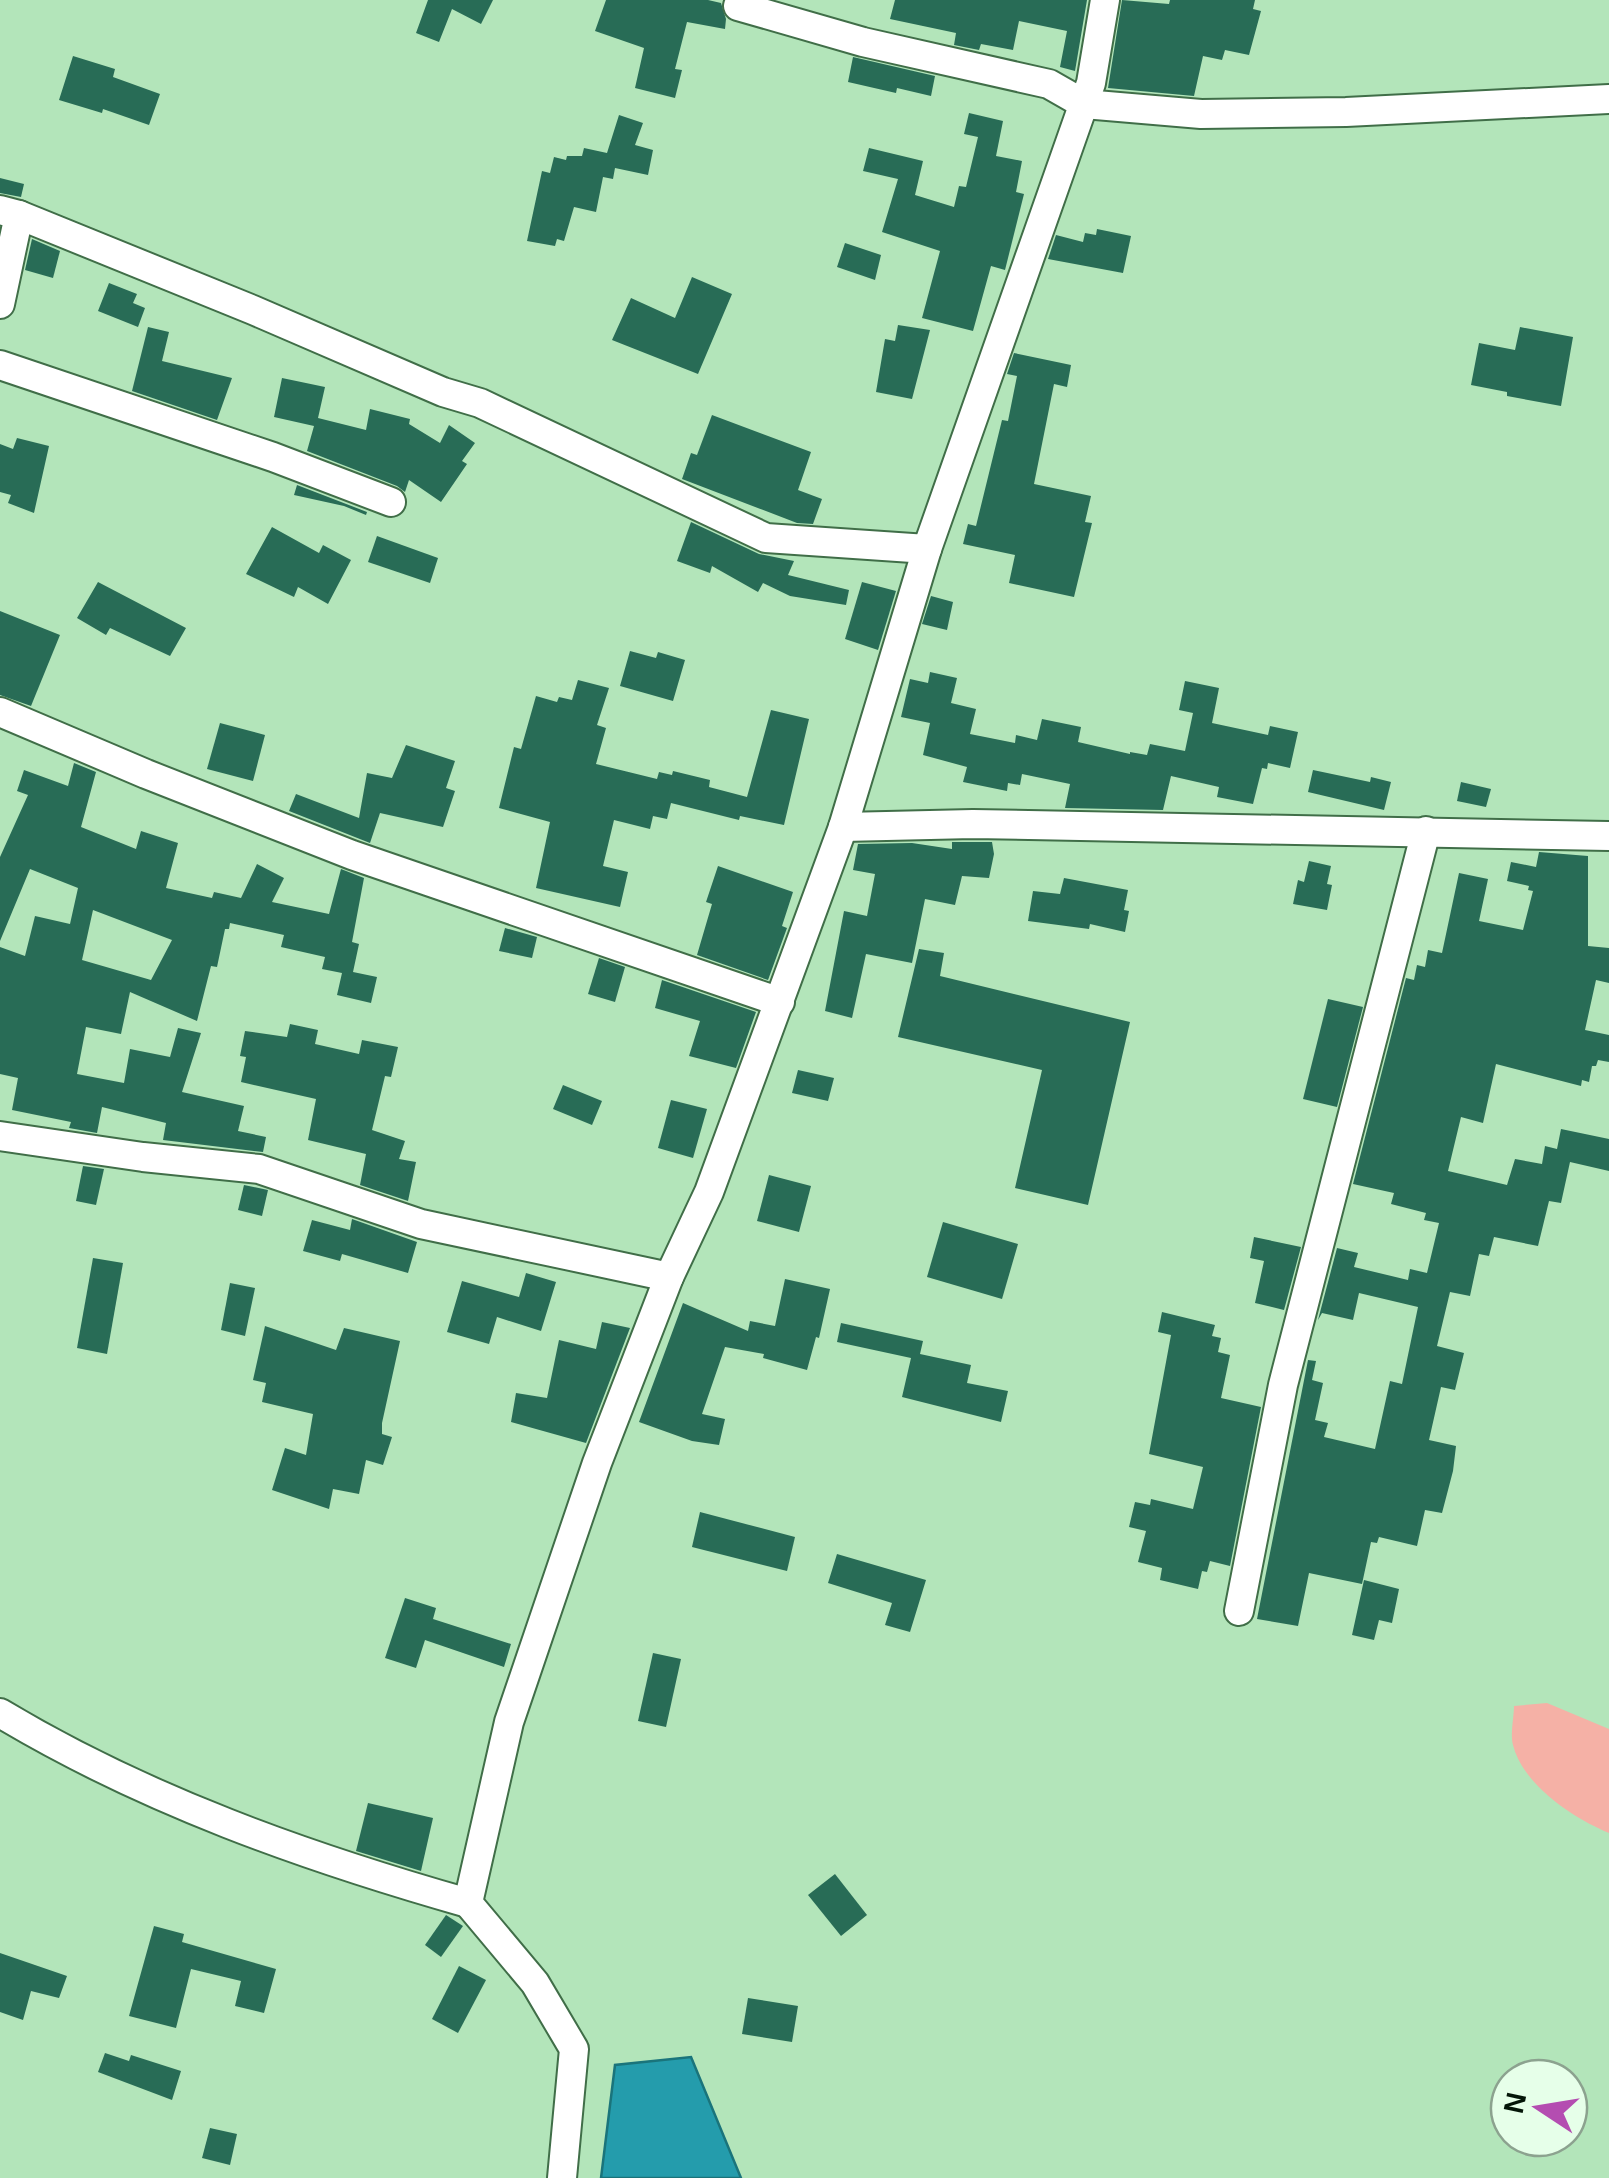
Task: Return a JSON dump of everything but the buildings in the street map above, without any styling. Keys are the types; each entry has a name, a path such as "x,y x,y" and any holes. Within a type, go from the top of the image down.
{"street":[{"path":"468,1903 509,1722 597,1463 669,1277 709,1192 843,827 927,549 1084,104 1105,0"},
{"path":"738,6 863,42 1049,84 1084,104 1200,114 1346,112 1609,99"},
{"path":"0,304 9,212 254,310 442,392 480,403 766,538 927,549"},
{"path":"0,366 391,502"},
{"path":"0,712 352,855 780,1002"},
{"path":"843,827 973,824 1609,836"},
{"path":"1239,1611 1283,1385 1426,831"},
{"path":"0,1136 143,1158 259,1169 421,1224 669,1277"},
{"path":"0,1713 53,1745 203,1812 345,1868 468,1903 534,1983 574,2050 562,2178"}],"shaded area":[{"path":"1547,1703 1609,1729 1609,1833 1551,1798 1519,1760 1512,1741 1514,1706"}],"water":[{"path":"691,2057 741,2178 601,2178 615,2065"}]}
